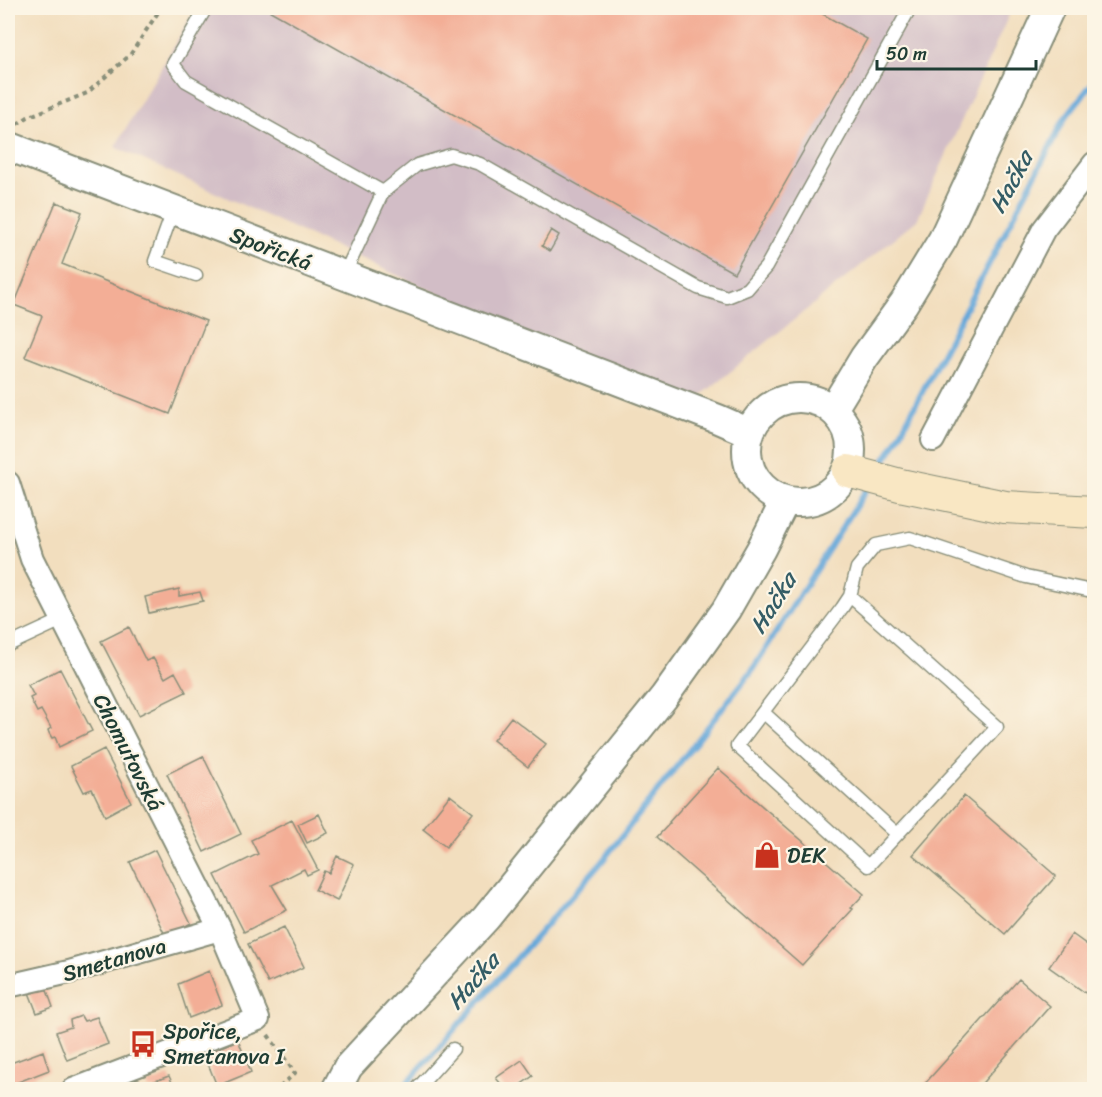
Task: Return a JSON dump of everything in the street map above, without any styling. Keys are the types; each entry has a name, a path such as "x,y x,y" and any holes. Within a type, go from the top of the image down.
{"main road":[{"path":"851,472 900,485 1005,507 1095,512"}],"street":[{"path":"833,409 864,358 904,303 943,239 1050,8"},
{"name":"Spořická","path":"11,136 173,211 750,433"},
{"path":"933,440 1044,229 1095,165"},
{"path":"792,398 806,398 833,409 844,422 851,438 851,472 840,484 822,497 800,503 785,501 772,495 753,475 747,454 750,433 756,420 766,409 792,398"},
{"name":"Chomutovská","path":"8,483 32,559 220,929 258,1019"},
{"path":"336,1089 348,1067 486,918 664,697 726,610 785,501"},
{"name":"Smetanova","path":"8,986 69,972 220,929"},
{"path":"74,1089 258,1019"}],"lane":[{"path":"206,8 173,64 186,81 383,192"},
{"path":"344,276 383,192 417,165 451,155 480,164 699,288 727,297 747,289 766,267 910,8"},
{"path":"173,211 155,261 196,275"},
{"path":"850,596 997,727 868,866 737,746 850,596 857,568 876,546 910,538 1026,577 1087,590 1095,587"},
{"path":"8,645 62,620"},
{"path":"764,712 897,834"},
{"path":"416,1089 453,1049"}],"path":[{"path":"11,136 28,117 87,93 130,55 161,8"},
{"path":"258,1019 295,1073 277,1089"}],"shaded area":[{"path":"196,8 1012,8 917,220 687,407 115,147"}],"building":[{"path":"265,8 812,8 867,39 734,273"},
{"path":"56,202 82,212 62,264 206,321 170,414 25,357 42,316 14,305"},
{"path":"551,230 559,235 550,251 542,246"},
{"path":"179,589 179,596 200,592 203,601 149,613 145,597"},
{"path":"129,627 146,661 153,658 165,678 175,672 186,692 139,715 101,641"},
{"path":"60,669 92,731 59,747 55,737 52,738 49,733 48,730 51,728 41,710 37,712 30,698 34,696 28,685"},
{"path":"511,717 546,744 528,767 493,740"},
{"path":"104,749 131,802 105,816 92,789 84,792 71,766"},
{"path":"203,756 241,834 204,852 167,774"},
{"path":"718,768 864,894 802,965 657,837"},
{"path":"450,795 473,813 446,847 423,829"},
{"path":"964,796 1056,876 1005,934 913,855"},
{"path":"319,814 328,833 307,843 298,824"},
{"path":"292,820 318,870 307,875 304,869 272,885 287,910 244,932 215,875 258,854 251,840"},
{"path":"155,850 191,923 166,937 130,862"},
{"path":"337,856 354,864 337,901 315,890 324,871 329,873"},
{"path":"284,927 304,967 268,983 248,944"},
{"path":"1072,934 1094,950 1094,999 1049,967"},
{"path":"209,971 222,1005 189,1018 178,984"},
{"path":"1019,979 1050,1006 977,1089 920,1089"},
{"path":"45,985 53,1007 37,1013 28,990"},
{"path":"81,1016 84,1021 97,1017 108,1044 67,1060 56,1032 71,1027 70,1020"},
{"path":"238,1040 251,1072 217,1086 204,1054"},
{"path":"43,1051 49,1070 8,1086 8,1064"},
{"path":"522,1060 533,1076 514,1089 505,1089 496,1078"},
{"path":"169,1076 175,1089 149,1089 147,1084"},
{"path":"781,1087 807,1087 807,1089 781,1089"}],"waterway":[{"name":"Hačka","path":"878,470 895,444 1065,118 1094,81"},
{"name":"Hačka","path":"401,1090 600,864 751,672 868,487"}],"place":[{"name":"DEK","path":"767,855"},
{"name":"Spořice, Smetanova I","path":"143,1044"}]}
